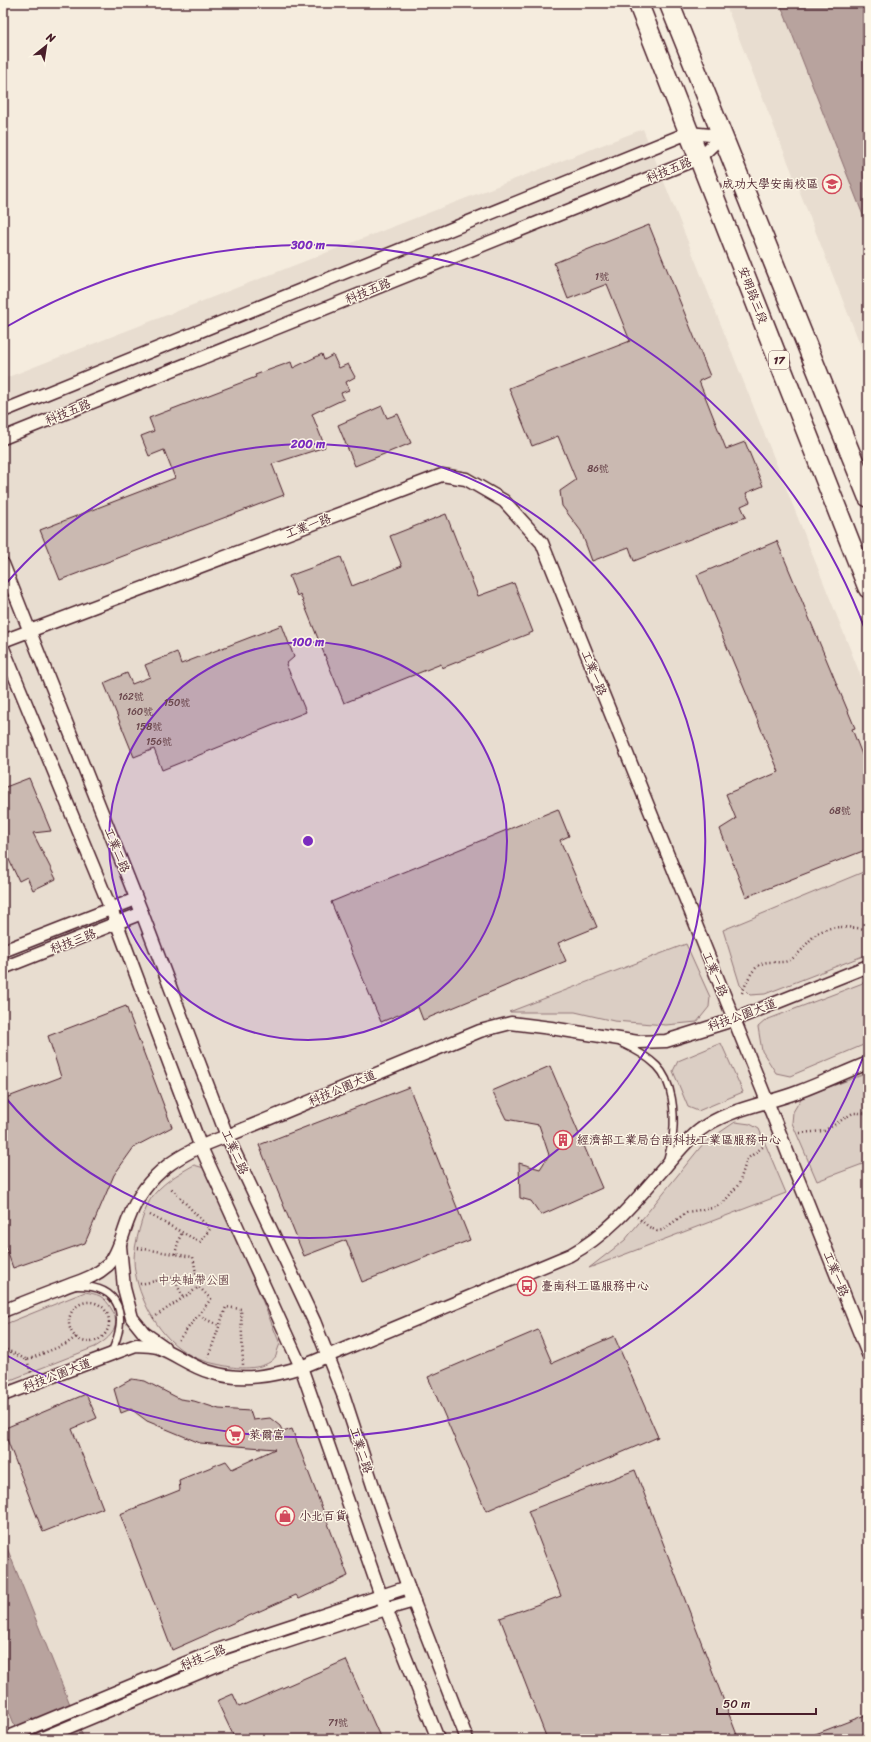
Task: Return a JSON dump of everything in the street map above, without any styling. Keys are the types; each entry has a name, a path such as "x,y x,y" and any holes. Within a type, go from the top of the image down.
{"main road":[{"name":"安明路三段","path":"638,3 868,588"},
{"path":"669,3 868,497"}],"street":[{"path":"3,410 688,133 722,136"},
{"name":"科技五路","path":"3,438 700,158 722,136"},
{"name":"工業一路","path":"3,641 442,475 466,479 504,501 542,543 733,1020 768,1101 868,1354"},
{"name":"工業二路","path":"3,564 142,913 227,1136 314,1321 344,1397 408,1587 467,1739"},
{"path":"3,648 117,924 200,1145 301,1367 381,1596 438,1739"},
{"name":"科技三路","path":"3,951 136,899"},
{"name":"科技三路","path":"3,968 142,913"},
{"name":"科技公園大道","path":"3,1311 65,1286 88,1279 109,1264 120,1243 140,1192 155,1175 200,1145 227,1136 480,1031 511,1023 612,1039 638,1042 666,1041 733,1020 868,966"},
{"name":"科技公園大道","path":"3,1395 136,1345 159,1348 185,1362 211,1373 238,1377 268,1376 301,1367 570,1255 588,1245 628,1210 684,1146 699,1131 714,1120 797,1092 868,1062"},
{"name":"科技公園大道","path":"120,1243 124,1288 132,1318 144,1333 185,1362"},
{"name":"科技二路","path":"3,1739 217,1650 408,1587"},
{"name":"科技二路","path":"40,1739 222,1663 414,1601"}],"lane":[{"name":"科技公園大道","path":"612,1039 636,1050 647,1058 658,1067 666,1080 672,1099 673,1135 666,1167"},
{"name":"科技公園大道","path":"65,1286 88,1286 102,1289 114,1300 120,1314 120,1327 118,1339 110,1355"}],"path":[{"path":"742,993 751,972 760,964 769,961 782,963 791,959 813,936 834,927 846,926 868,929"},
{"path":"800,1133 824,1131 853,1113 868,1112"},
{"path":"628,1210 649,1227 657,1231 664,1230 687,1212 713,1208 723,1203 732,1194 740,1184 747,1159 764,1146"},
{"path":"150,1215 200,1242 210,1229 170,1187"},
{"path":"175,1254 178,1239 182,1233"},
{"path":"138,1248 193,1257 196,1273 140,1284"},
{"path":"175,1277 183,1298"},
{"path":"153,1318 199,1287 211,1299 177,1342"},
{"path":"3,1348 27,1360 66,1344 76,1338 88,1342 101,1338 108,1328 108,1315 100,1305 87,1302 80,1304 75,1308 69,1320 69,1326 76,1338"},
{"path":"208,1358 226,1307 241,1309 243,1365"},
{"path":"199,1314 207,1320 220,1325"}],"shaded area":[{"name":"成功大學安南校區","path":"725,3 868,3 868,364"},
{"path":"780,3 868,3 868,228"},
{"path":"643,129 868,694 868,1739 3,1739 3,379"},
{"path":"3,1538 84,1739 20,1739 3,1696"}],"green space":[{"path":"868,870 868,954 765,994 750,995 740,985 723,930"},
{"path":"686,944 710,997 709,1007 697,1022 666,1025 614,1021 575,1012 509,1012"},
{"path":"868,981 868,1043 790,1076 776,1073 762,1051 758,1027 766,1020"},
{"path":"721,1043 743,1092 698,1111 688,1107 673,1071 678,1061"},
{"path":"868,1073 868,1162 817,1181 792,1123 793,1112 802,1097"},
{"path":"735,1122 750,1124 759,1129 786,1193 589,1268 625,1240 703,1144"},
{"name":"中央軸帶公園","path":"194,1165 204,1168 212,1177 280,1344 276,1356 262,1366 249,1368 231,1367 201,1360 185,1352 165,1335 157,1324 149,1311 138,1285 135,1271 134,1253 139,1229 147,1205 154,1194 164,1184"},
{"path":"85,1292 100,1296 111,1308 116,1320 114,1330 110,1335 95,1347 3,1383 3,1325"}],"building":[{"path":"649,225 710,376 699,381 726,449 745,442 763,486 746,493 750,502 741,506 746,517 634,561 629,547 592,561 581,531 562,506 560,491 576,480 558,436 532,446 509,388 630,341 607,284 568,299 554,263"},
{"path":"322,354 324,360 333,355 339,368 348,364 355,377 346,382 349,390 341,393 344,399 312,414 325,447 272,464 284,495 60,580 40,530 175,478 164,450 149,456 141,436 154,431 149,418 256,377 255,375 291,362 293,368"},
{"path":"382,406 387,418 398,414 411,443 355,466 338,425"},
{"path":"446,514 478,596 514,583 533,632 442,668 441,664 344,703 300,594 297,596 289,576 341,557 352,586 402,566 390,536"},
{"path":"777,541 855,728 852,729 868,770 868,849 746,897 720,829 736,819 726,794 779,772 697,575"},
{"path":"282,625 294,657 286,664 306,712 162,770 154,749 134,757 104,683 127,673 132,684 150,677 145,665 177,652 181,664"},
{"path":"29,778 51,831 33,833 56,879 33,890 27,877 19,881 3,847 3,788"},
{"path":"558,809 569,836 560,840 597,927 558,943 566,961 423,1020 418,1007 381,1022 331,902"},
{"path":"126,1006 172,1127 134,1147 114,1175 85,1243 13,1268 3,1239 3,1099 61,1077 48,1036"},
{"name":"經濟部工業局台南科技工業區服務中心","path":"550,1066 602,1188 541,1215 531,1201 520,1198 519,1163 540,1169 549,1155 539,1125 506,1119 492,1091"},
{"path":"409,1087 470,1240 362,1282 346,1240 304,1256 259,1145"},
{"path":"538,1330 552,1363 614,1336 658,1437 486,1511 428,1377"},
{"path":"132,1379 145,1381 180,1399 194,1401 219,1409 250,1411 253,1420 270,1418 280,1426 283,1432 292,1429 348,1576 299,1599 296,1595 172,1650 120,1514 180,1490 179,1480 226,1461 232,1469 275,1449 200,1443 147,1421 131,1409 121,1413 114,1389"},
{"path":"86,1394 97,1418 72,1429 103,1508 43,1532 3,1429"},
{"path":"635,1470 737,1735 727,1739 547,1739 500,1618 561,1596 528,1511"},
{"path":"346,1660 381,1739 235,1739 217,1701 233,1694 239,1707"},
{"path":"868,1714 868,1739 805,1739 805,1738"}],"place":[{"name":"成功大學安南校區","path":"832,184"},
{"name":"經濟部工業局台南科技工業區服務中心","path":"563,1140"},
{"name":"臺南科工區服務中心","path":"527,1286"},
{"name":"萊爾富","path":"235,1435"},
{"name":"小北百貨","path":"285,1516"}]}
